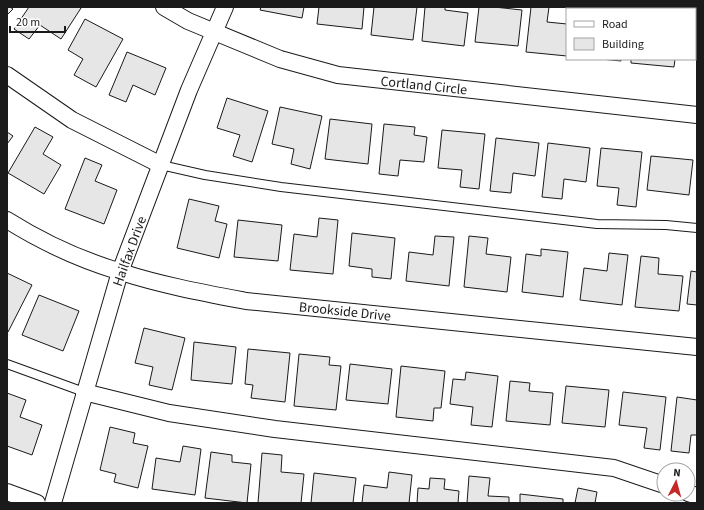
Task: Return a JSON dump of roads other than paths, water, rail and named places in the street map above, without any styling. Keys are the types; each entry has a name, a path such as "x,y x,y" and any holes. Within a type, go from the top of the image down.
{"street":[{"name":"Cortland Circle","path":"164,7 188,21 280,59 338,75 697,112"},
{"name":"Hailfax Drive","path":"53,503 120,272 189,90 225,7"},
{"path":"7,76 72,120 161,165"},
{"name":"Brookside Drive","path":"7,220 63,250 120,272 188,290 246,301 697,347"},
{"path":"84,392 169,413 275,429 614,468 656,482"},
{"path":"7,492 37,503"}],"lane":[{"path":"161,165 205,175 281,187 597,224 666,225 697,228"},
{"path":"7,364 84,392"}]}
